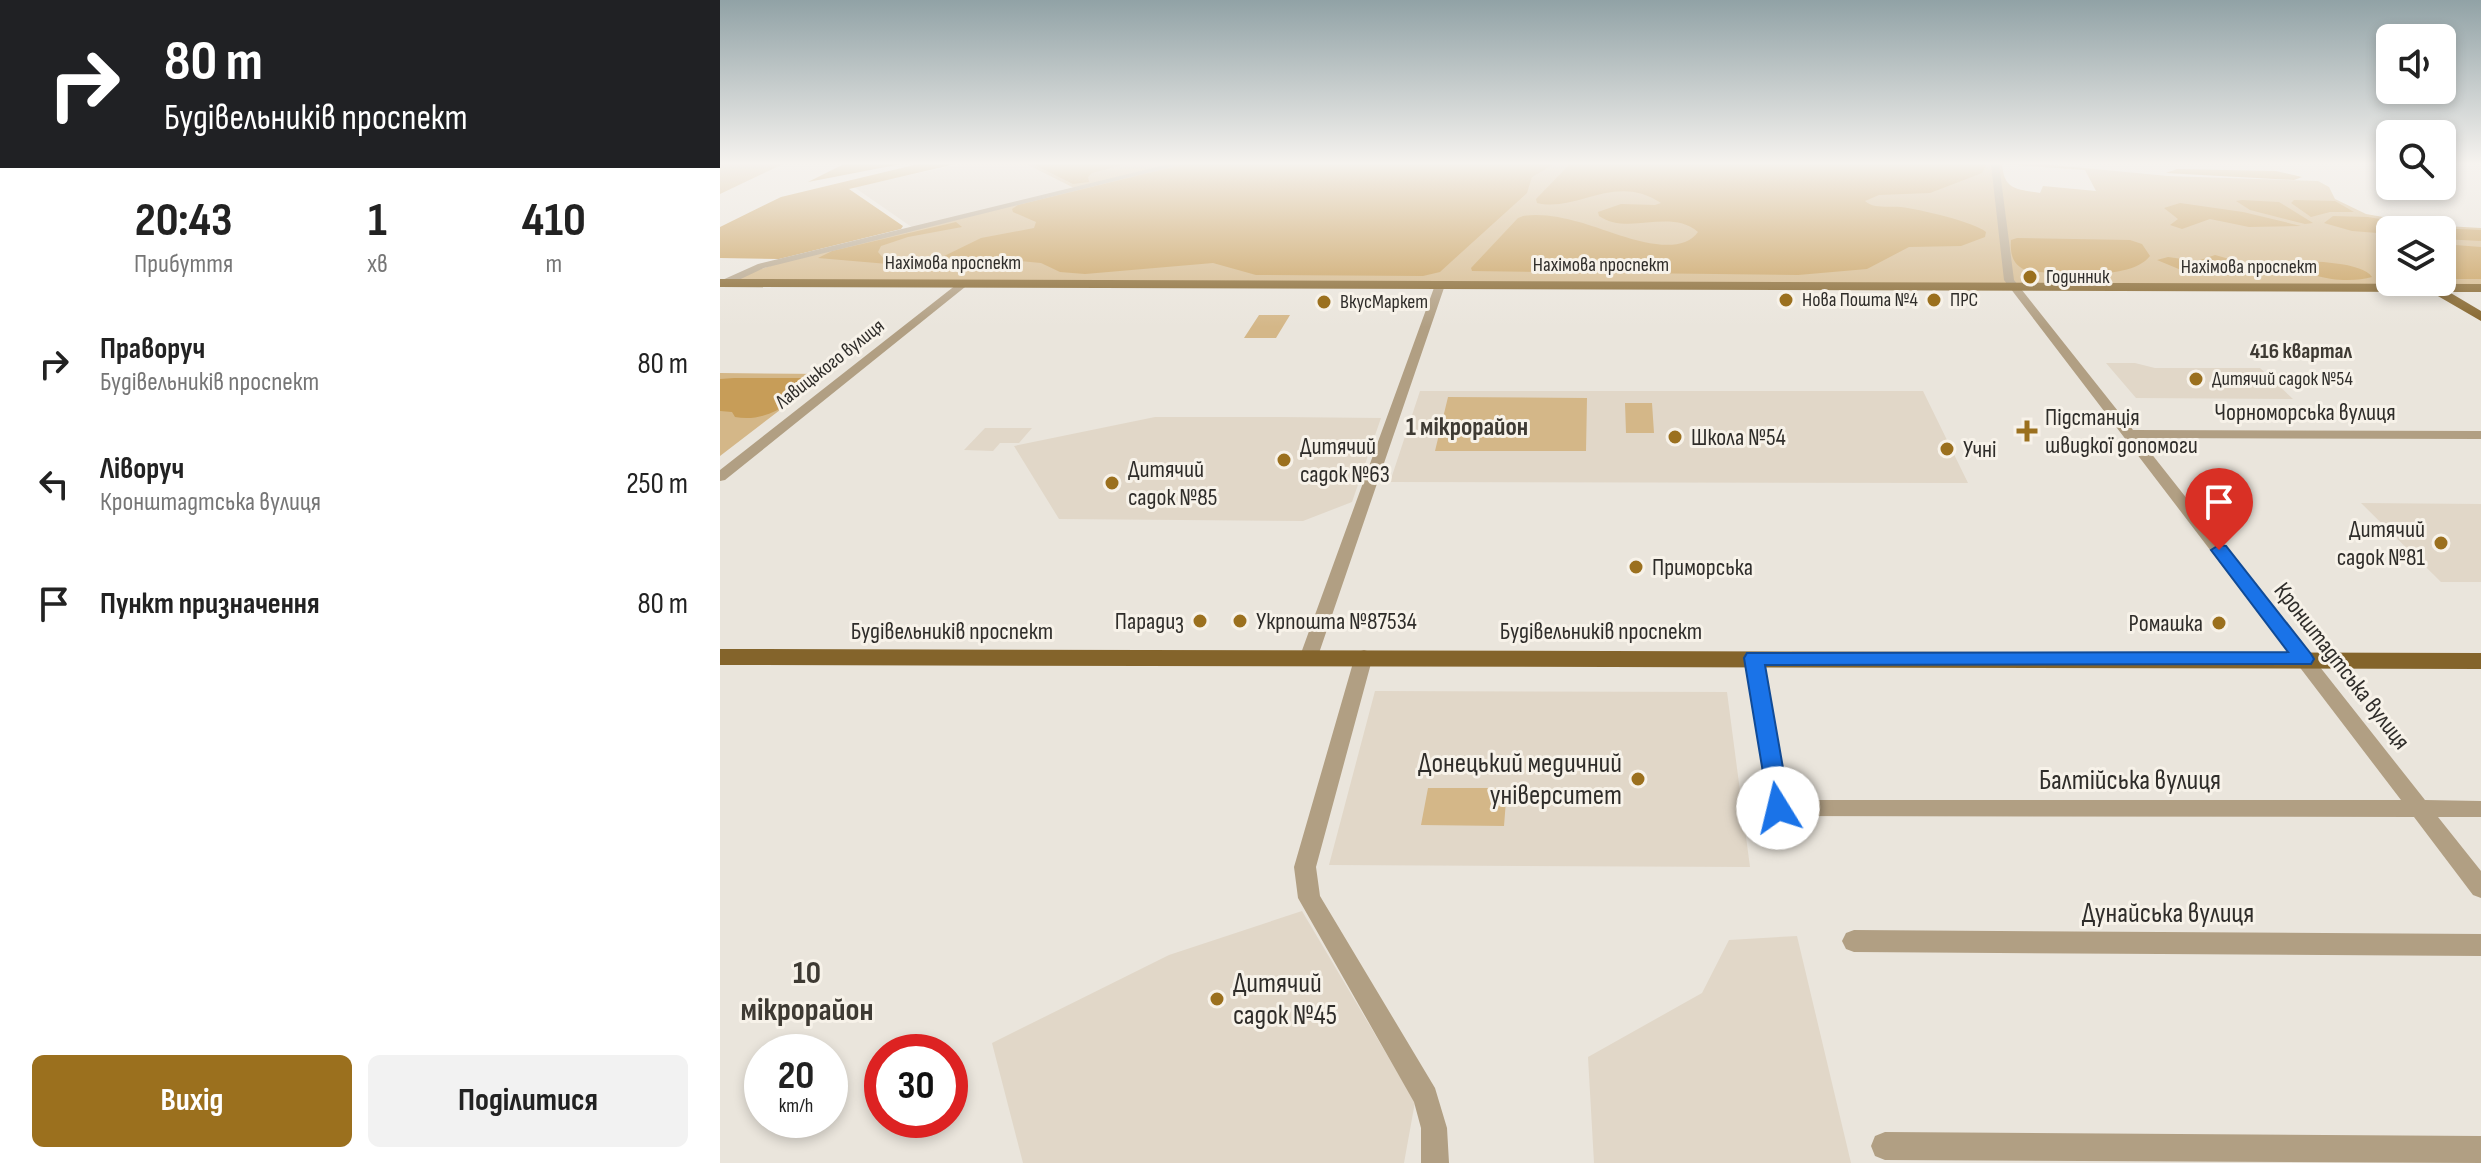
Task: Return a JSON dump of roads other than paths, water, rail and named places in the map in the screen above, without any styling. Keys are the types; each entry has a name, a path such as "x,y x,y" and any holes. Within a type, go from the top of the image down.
{"main road":[{"name":"Нахімова проспект","path":"722,283 2376,288"},
{"name":"Нахімова проспект","path":"2456,288 2481,288"},
{"path":"2447,296 2481,317"},
{"name":"Будівельників проспект","path":"720,657 1364,656 2481,661"}],"street":[{"path":"722,283 761,266 957,218"},
{"path":"2001,218 2008,274 2014,286"},
{"name":"Лавицького вулиця","path":"720,477 965,283"},
{"path":"1309,656 1440,285"},
{"name":"Кронштадтська вулиця","path":"2014,286 2481,888"},
{"name":"Чорноморська вулиця","path":"2129,434 2481,435"},
{"path":"1364,656 1305,867 1305,883 1309,898 1426,1097 1434,1128 1435,1163"},
{"name":"Балтійська вулиця","path":"1754,658 1778,808 2481,809"},
{"name":"Дунайська вулиця","path":"1854,941 2481,945"},
{"path":"1885,1146 2481,1150"}],"place":[{"name":"Годинник","path":"2030,277"},
{"name":"Нова Пошта №4","path":"1786,300"},
{"name":"ПРС","path":"1934,300"},
{"name":"ВкусМаркет","path":"1324,302"},
{"name":"Дитячий садок №54","path":"2196,379"},
{"name":"Підстанція швидкої допомоги","path":"2027,431"},
{"name":"Школа №54","path":"1675,437"},
{"name":"Учні","path":"1947,449"},
{"name":"Дитячий садок №63","path":"1284,460"},
{"name":"Дитячий садок №85","path":"1112,483"},
{"name":"Дитячий садок №81","path":"2441,543"},
{"name":"Приморська","path":"1636,567"},
{"name":"Парадиз","path":"1200,621"},
{"name":"Укрпошта №87534","path":"1240,621"},
{"name":"Ромашка","path":"2219,623"},
{"name":"Донецький медичний університет","path":"1638,779"},
{"name":"Дитячий садок №45","path":"1217,999"}],"district":[{"name":"416 квартал","path":"2301,351"},
{"name":"1 мікрорайон","path":"1467,427"},
{"name":"10 мікрорайон","path":"807,992"}]}
